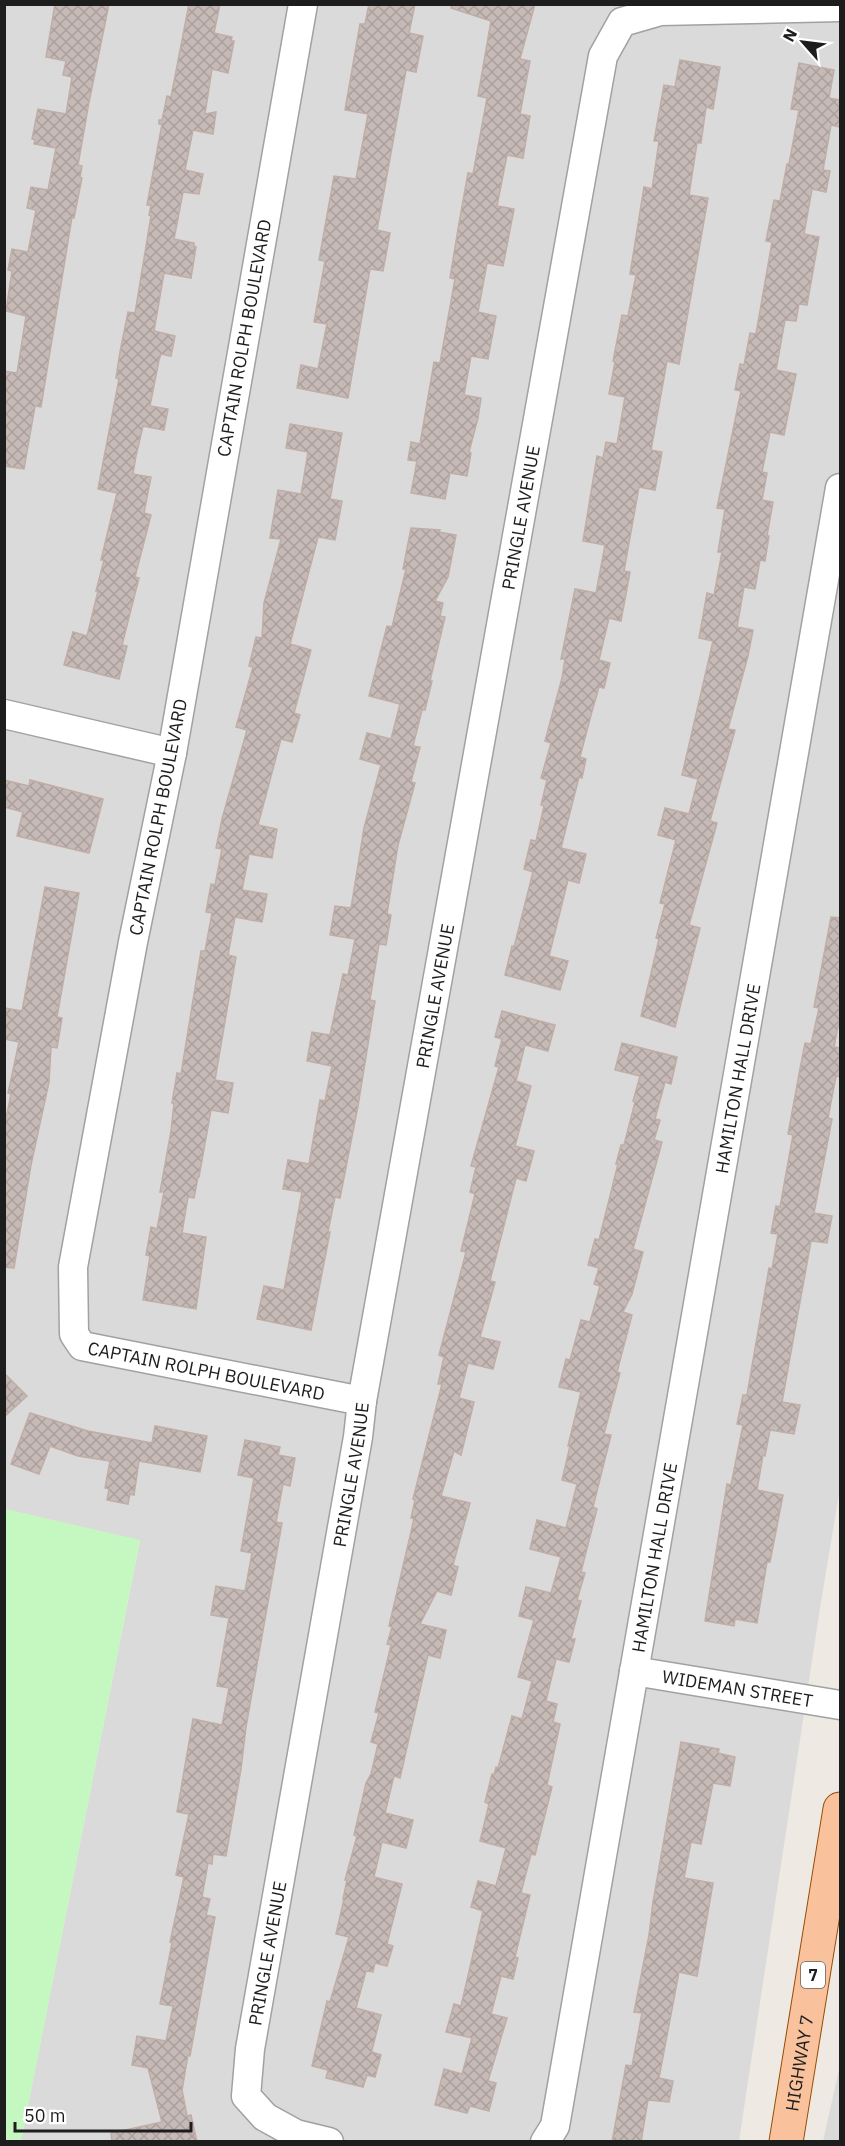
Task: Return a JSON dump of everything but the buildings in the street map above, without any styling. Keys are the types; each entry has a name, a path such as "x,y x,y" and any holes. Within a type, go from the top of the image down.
{"main road":[{"name":"HIGHWAY 7","path":"786,2142 840,1809"}],"street":[{"name":"CAPTAIN ROLPH BOULEVARD","path":"303,4 172,753 133,942 73,1267 74,1334 82,1346 362,1401"},
{"name":"PRINGLE AVENUE","path":"328,2142 296,2134 265,2117 246,2096 252,2037 356,1449 362,1401 603,56 622,22 660,12 840,7"},
{"name":"HAMILTON HALL DRIVE","path":"634,1671 840,489"},
{"path":"4,714 172,753"},
{"path":"545,2142 555,2126 634,1671"},
{"name":"WIDEMAN STREET","path":"634,1671 840,1705"}],"shaded area":[{"path":"5,5 840,5 840,1488 739,2141 21,2141 140,1541 5,1509"},
{"path":"840,2065 840,2141 823,2141"}],"green space":[{"path":"5,1509 140,1540 21,2142 4,2141"}]}
